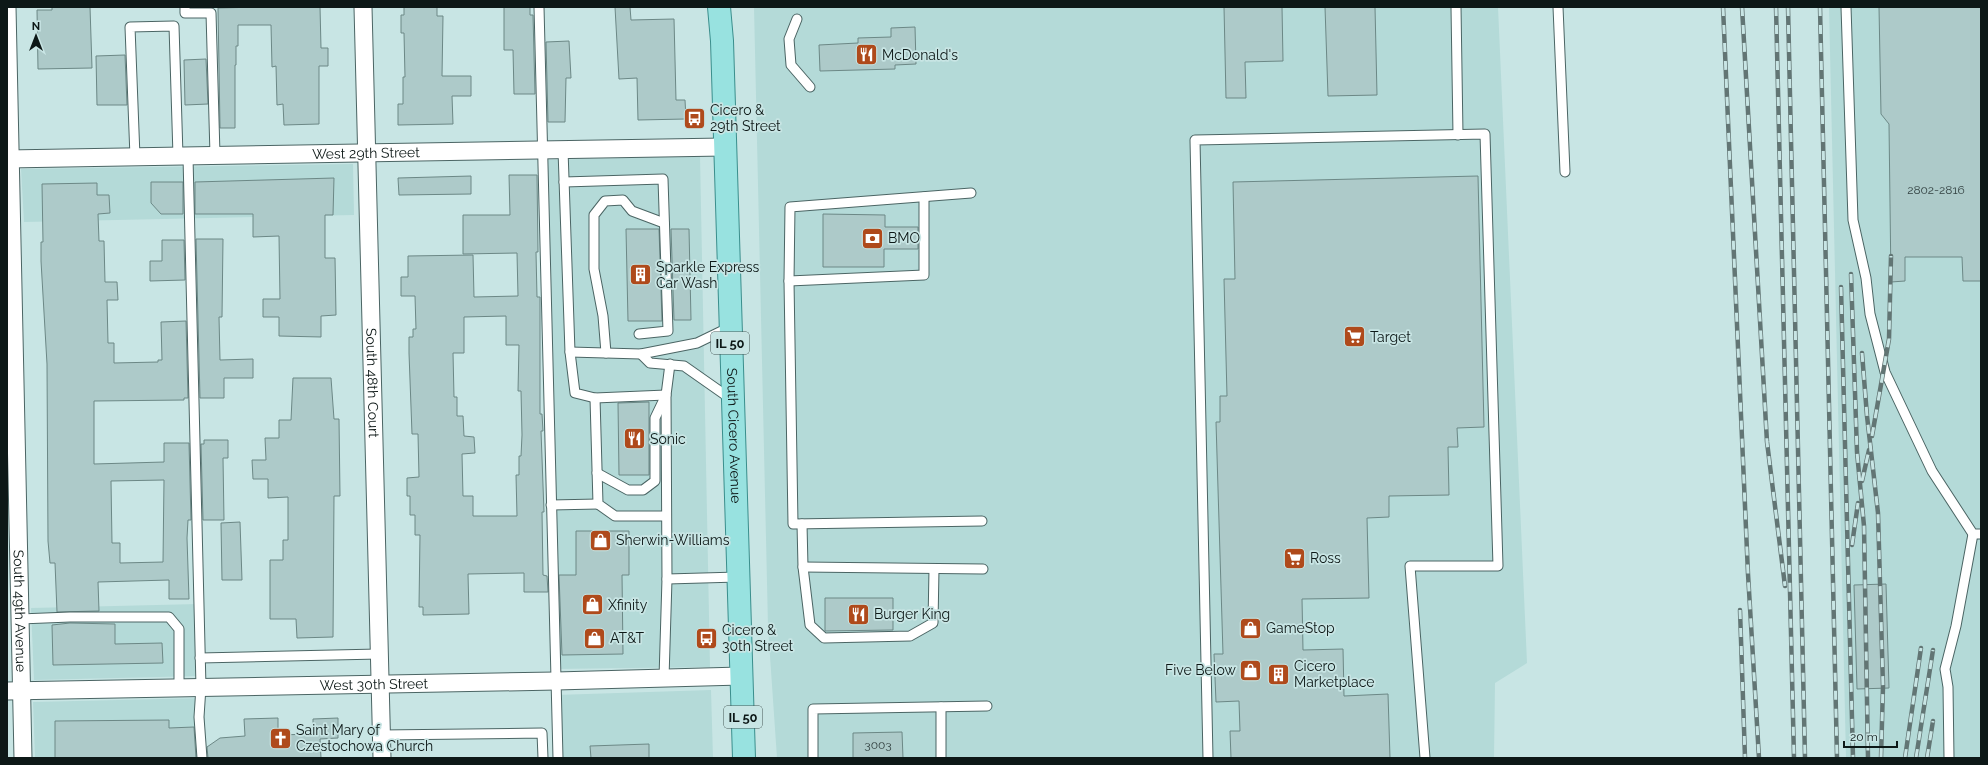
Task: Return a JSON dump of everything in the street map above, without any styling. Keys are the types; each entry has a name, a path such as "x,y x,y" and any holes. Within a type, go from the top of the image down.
{"main road":[{"name":"South Cicero Avenue","path":"719,7 722,41 724,147 744,758"},
{"name":"South Cicero Avenue","path":"722,41 724,7"}],"street":[{"name":"South 49th Avenue","path":"7,7 13,558 20,619 14,691 23,758"},
{"name":"South 48th Court","path":"364,7 379,684 382,758"},
{"name":"West 29th Street","path":"9,159 724,147"},
{"name":"West 30th Street","path":"14,691 741,676"}],"lane":[{"path":"185,7 185,13 211,13 215,155"},
{"path":"381,735 542,733 543,755 558,755 539,7"},
{"path":"1456,7 1458,135"},
{"path":"1558,7 1565,172"},
{"path":"1846,7 1853,220 1866,278 1870,314 1884,372 1932,471 1977,534 1945,669 1948,687 1949,758"},
{"path":"797,19 789,39 791,65 810,87"},
{"path":"135,157 130,27 174,26 183,156 200,658 199,717 202,758"},
{"path":"1208,758 1195,140 1485,134 1498,566 1410,566 1425,758"},
{"path":"564,150 570,352 575,393 595,398 666,396"},
{"path":"564,182 663,179 668,331 639,334"},
{"path":"971,193 790,208 789,281 793,524 982,521"},
{"path":"789,281 924,275 924,197"},
{"path":"606,353 603,316 594,270 594,215 605,201 623,200 632,211 664,223"},
{"path":"570,352 641,354 697,343 730,327"},
{"path":"641,354 650,363 684,366 732,400"},
{"path":"664,678 667,579 666,396 670,364"},
{"path":"597,473 628,490 643,490 655,481 655,418 666,396"},
{"path":"595,398 598,504"},
{"path":"551,505 598,504 615,516 666,516"},
{"path":"802,524 803,567 810,625 824,638 910,636 932,623 934,569"},
{"path":"803,567 983,569"},
{"path":"667,579 738,577"},
{"path":"20,619 169,617 179,629 179,688"},
{"path":"200,658 379,654"},
{"path":"813,758 813,709 986,706"},
{"path":"941,707 941,758"}],"shaded area":[{"name":"Cicero Marketplace","path":"754,7 1498,7 1527,663 1495,683 1494,758 777,758 768,627"},
{"path":"1829,7 1981,7 1981,758 1846,758"},
{"path":"700,156 710,667 556,669 543,160"},
{"path":"353,164 354,215 24,222 21,169"},
{"path":"199,604 200,676 34,680 31,608"},
{"path":"711,690 713,758 558,758 556,695"},
{"path":"204,698 206,758 35,758 33,702"}],"building":[{"path":"52,7 90,7 92,68 38,69 37,10 52,10"},
{"path":"320,7 321,48 328,48 328,66 319,66 319,124 284,125 283,104 277,105 276,66 272,67 271,25 238,25 238,46 236,46 235,65 235,128 220,128 218,8"},
{"path":"404,7 437,7 437,16 443,16 442,76 471,76 471,96 452,96 453,124 398,125 398,104 403,104 403,77 405,77 404,33 401,33 401,15 404,15"},
{"path":"504,7 530,7 530,15 533,15 535,94 514,94 513,50 504,50"},
{"path":"615,7 630,7 631,20 674,19 676,100 685,100 686,119 638,120 637,78 619,79"},
{"path":"1224,7 1282,7 1283,61 1245,62 1246,98 1226,98"},
{"path":"1325,7 1375,7 1377,95 1328,96"},
{"path":"1879,7 1981,7 1981,281 1963,281 1962,257 1905,257 1905,281 1891,282 1889,124 1881,114"},
{"name":"McDonald's","path":"915,27 916,64 895,65 895,69 820,71 819,45 858,43 858,38 891,37 891,28"},
{"path":"569,41 571,78 566,78 565,122 548,122 546,42"},
{"path":"125,55 127,105 97,105 96,56"},
{"path":"206,59 208,104 185,105 184,60"},
{"path":"509,175 537,175 537,297 540,297 540,414 542,414 543,431 541,431 544,512 542,512 543,575 547,576 548,592 524,592 524,573 468,574 469,614 423,615 423,607 419,607 420,535 415,535 415,515 410,515 410,496 407,496 407,478 419,477 418,434 412,434 409,353 409,337 413,337 413,329 416,329 415,296 401,296 401,277 408,277 408,256 473,255 474,297 518,296 517,253 463,254 463,215 510,215","holes":["506,316 506,345 519,345 518,391 521,391 522,435 521,456 519,456 519,475 516,475 517,516 473,516 473,496 463,496 462,454 475,453 474,437 464,436 463,416 457,416 457,397 454,397 453,353 464,353 464,317"]},
{"path":"471,176 471,194 399,195 398,178"},
{"name":"Target","path":"1478,176 1484,427 1457,428 1458,447 1448,447 1449,495 1389,496 1389,517 1367,518 1369,598 1302,599 1303,650 1343,649 1344,696 1388,694 1390,758 1231,758 1230,731 1240,731 1239,701 1216,702 1214,654 1223,654 1216,422 1220,422 1220,396 1227,396 1224,279 1235,279 1233,182"},
{"path":"334,178 333,215 325,215 325,258 335,258 336,315 321,316 321,337 279,336 279,317 263,317 263,299 280,299 279,236 253,237 253,214 195,214 195,182"},
{"path":"151,182 183,182 183,214 161,214 151,203"},
{"path":"97,183 97,195 109,195 110,213 98,214 99,241 104,241 105,282 117,282 118,300 107,300 108,343 114,343 114,363 158,362 158,360 162,360 161,322 186,321 188,398 184,398 184,400 94,401 94,464 164,462 164,443 189,443 191,520 188,520 187,538 189,599 169,599 169,580 98,582 99,611 57,612 55,563 50,563 48,541 47,364 41,261 41,242 43,242 42,184","holes":["164,480 163,562 120,563 120,543 112,543 111,481"]},
{"name":"BMO","path":"823,214 885,215 885,227 918,227 918,249 884,249 884,267 823,267"},
{"name":"Sparkle Express Car Wash","path":"626,229 659,229 662,321 628,321"},
{"path":"671,229 689,229 691,320 674,320"},
{"path":"196,239 223,239 222,317 219,317 220,360 253,359 253,378 224,378 224,398 200,398"},
{"path":"162,240 184,240 185,280 150,281 150,261 162,261"},
{"path":"293,378 331,378 334,419 339,419 340,496 334,496 333,637 297,638 296,619 270,619 270,560 283,560 283,540 288,540 288,497 268,498 268,479 253,479 252,460 266,460 265,438 279,438 279,420 291,420"},
{"name":"Sonic","path":"649,402 649,475 619,475 618,403"},
{"path":"204,440 228,440 228,458 223,458 224,520 203,520 201,444 204,444"},
{"path":"240,522 242,580 222,580 221,523"},
{"path":"576,531 629,531 629,575 622,575 623,654 562,655 559,575 576,575"},
{"path":"1886,584 1889,688 1857,689 1854,585"},
{"name":"Burger King","path":"825,598 893,598 893,630 825,631"},
{"path":"70,623 115,624 115,644 162,643 163,663 53,665 52,625"},
{"name":"Saint Mary of Czestochowa Church","path":"278,718 278,735 313,734 313,719 338,718 338,738 320,739 321,758 208,758 207,747 220,738 245,736 244,719"},
{"path":"169,720 169,728 194,727 196,758 55,758 55,721"},
{"path":"902,732 903,758 853,758 853,733"},
{"path":"649,744 649,758 591,758 590,746"}],"railway":[{"path":"1723,7 1748,574 1759,758"},
{"path":"1742,7 1767,442 1785,586"},
{"path":"1776,7 1794,758"},
{"path":"1788,7 1805,758"},
{"path":"1820,7 1837,758"},
{"path":"1872,436 1889,339 1891,256"},
{"path":"1851,274 1857,452 1864,526 1868,758"},
{"path":"1841,287 1853,758"},
{"path":"1862,353 1867,416 1878,513 1883,686 1881,758"},
{"path":"1862,481 1869,450"},
{"path":"1852,545 1858,503"},
{"path":"1740,610 1745,758"},
{"path":"1905,758 1921,648"},
{"path":"1916,758 1933,650"},
{"path":"1927,758 1933,721"}],"place":[{"name":"McDonald's","path":"867,55"},
{"name":"Cicero & 29th Street","path":"695,118"},
{"name":"BMO","path":"873,238"},
{"name":"Sparkle Express Car Wash","path":"640,275"},
{"name":"Target","path":"1354,337"},
{"name":"Sonic","path":"634,439"},
{"name":"Sherwin-Williams","path":"600,540"},
{"name":"Ross","path":"1294,558"},
{"name":"Xfinity","path":"593,605"},
{"name":"Burger King","path":"859,614"},
{"name":"GameStop","path":"1251,628"},
{"name":"AT&T","path":"595,638"},
{"name":"Cicero & 30th Street","path":"706,638"},
{"name":"Five Below","path":"1251,670"},
{"name":"Cicero Marketplace","path":"1279,674"},
{"name":"Saint Mary of Czestochowa Church","path":"281,738"}]}
